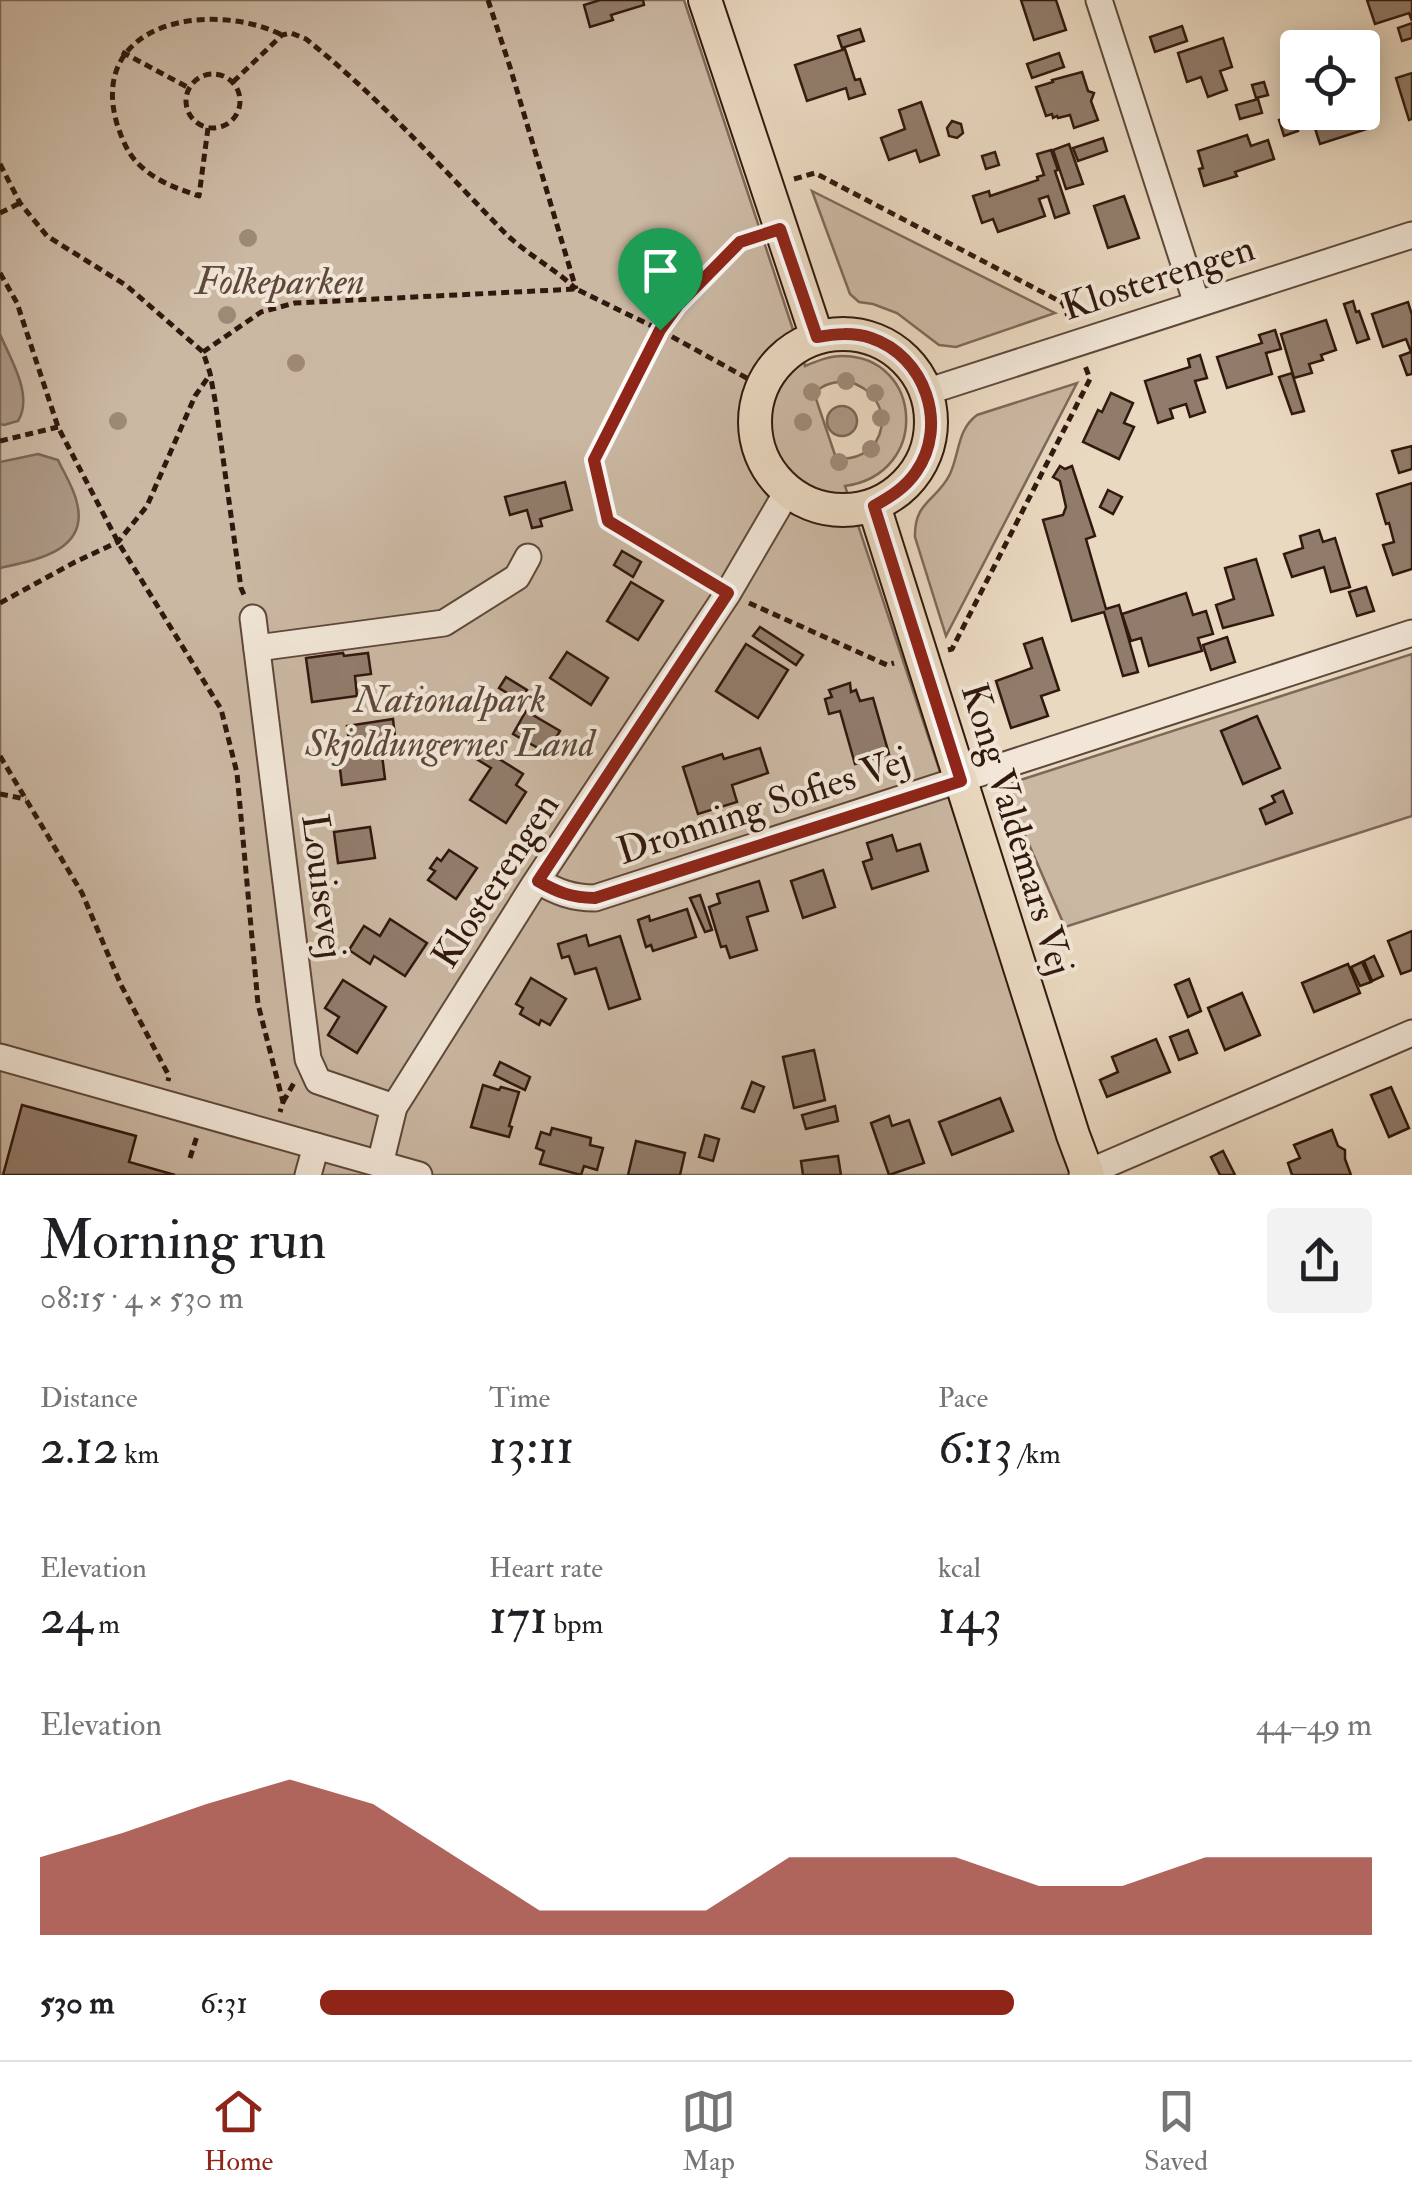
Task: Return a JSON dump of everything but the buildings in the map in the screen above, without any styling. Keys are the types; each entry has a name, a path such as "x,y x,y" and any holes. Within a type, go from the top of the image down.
{"main road":[{"path":"706,0 817,337"},
{"path":"844,333 870,338 894,350 914,368 926,392 932,419 928,446 917,472 898,492 874,506 852,511 807,504 787,492 768,470 756,444 754,414 761,386 775,364 794,348 817,337 844,333"},
{"name":"Kong Valdemars Vej","path":"874,506 937,653 961,781 1086,1174"}],"street":[{"path":"1099,0 1197,304"},
{"name":"Klosterengen","path":"926,392 1412,235"},
{"name":"Klosterengen","path":"380,1164 394,1107 728,593 787,492"},
{"path":"257,648 444,624 517,577 528,556"},
{"name":"Louisevej","path":"253,618 308,1059 318,1081 394,1107"},
{"name":"Dronning Sofies Vej","path":"538,881 562,895 595,898 1412,633"},
{"path":"1086,1174 1412,1033"},
{"path":"0,1057 419,1175"},
{"path":"308,1175 316,1146"}],"path":[{"path":"488,0 576,289"},
{"path":"270,23 282,35"},
{"path":"137,31 122,52 112,96 130,156 168,185 199,196 208,128"},
{"path":"233,82 282,35 299,34 411,133 521,248 556,270 576,289 761,386"},
{"path":"122,52 189,88"},
{"path":"201,76 226,77 233,82 240,98 237,114 224,126 208,128 188,113 186,96 201,76"},
{"path":"0,164 20,203 47,236 127,286 203,352 210,373 241,588 253,618"},
{"path":"0,213 20,203"},
{"path":"780,229 740,242 678,305 660,330 594,460 608,521 728,593 886,665 937,653"},
{"path":"0,272 17,303 58,427 118,542 222,709 238,773 258,1004 283,1102 275,1134"},
{"path":"203,352 261,312 295,303 576,289"},
{"path":"0,604 118,542 147,506 210,373"},
{"path":"0,441 58,427"},
{"path":"0,756 82,893 121,985 169,1076 162,1103"},
{"path":"0,794 26,799"},
{"path":"190,1158 196,1138"}],"green space":[{"name":"Nationalpark Skjoldungernes Land","path":"0,0 684,0 805,366 837,356 869,361 889,375 901,394 906,417 903,440 892,461 873,477 845,486 1074,1175 0,1175","holes":["847,381 876,400 881,414 876,441 867,451 853,457 836,458 814,393 829,384"]},
{"path":"812,191 1055,313 956,347 939,345 897,313 859,302 850,294"},
{"path":"1077,383 946,636 915,537 922,508 945,483 962,434 977,415"},
{"path":"1412,654 1412,816 1065,927 1007,794 1011,783"}],"shaded area":[{"path":"0,334 19,377 23,400 18,421 4,425 0,424"},
{"path":"842,406 852,411 857,421 852,431 842,436 832,431 827,421 832,411"},
{"path":"38,454 58,460 71,486 79,519 75,532 67,543 43,557 0,568 0,462"}],"route":[{"path":"780,229 817,337 844,333 870,338 894,350 914,368 926,392 932,419 928,446 917,472 898,492 874,506 961,781 595,898 578,898 562,895 538,881 728,593 608,521 594,460 660,330 678,305 740,242 780,229"}],"park label":[{"name":"Folkeparken","path":"280,281"}]}
